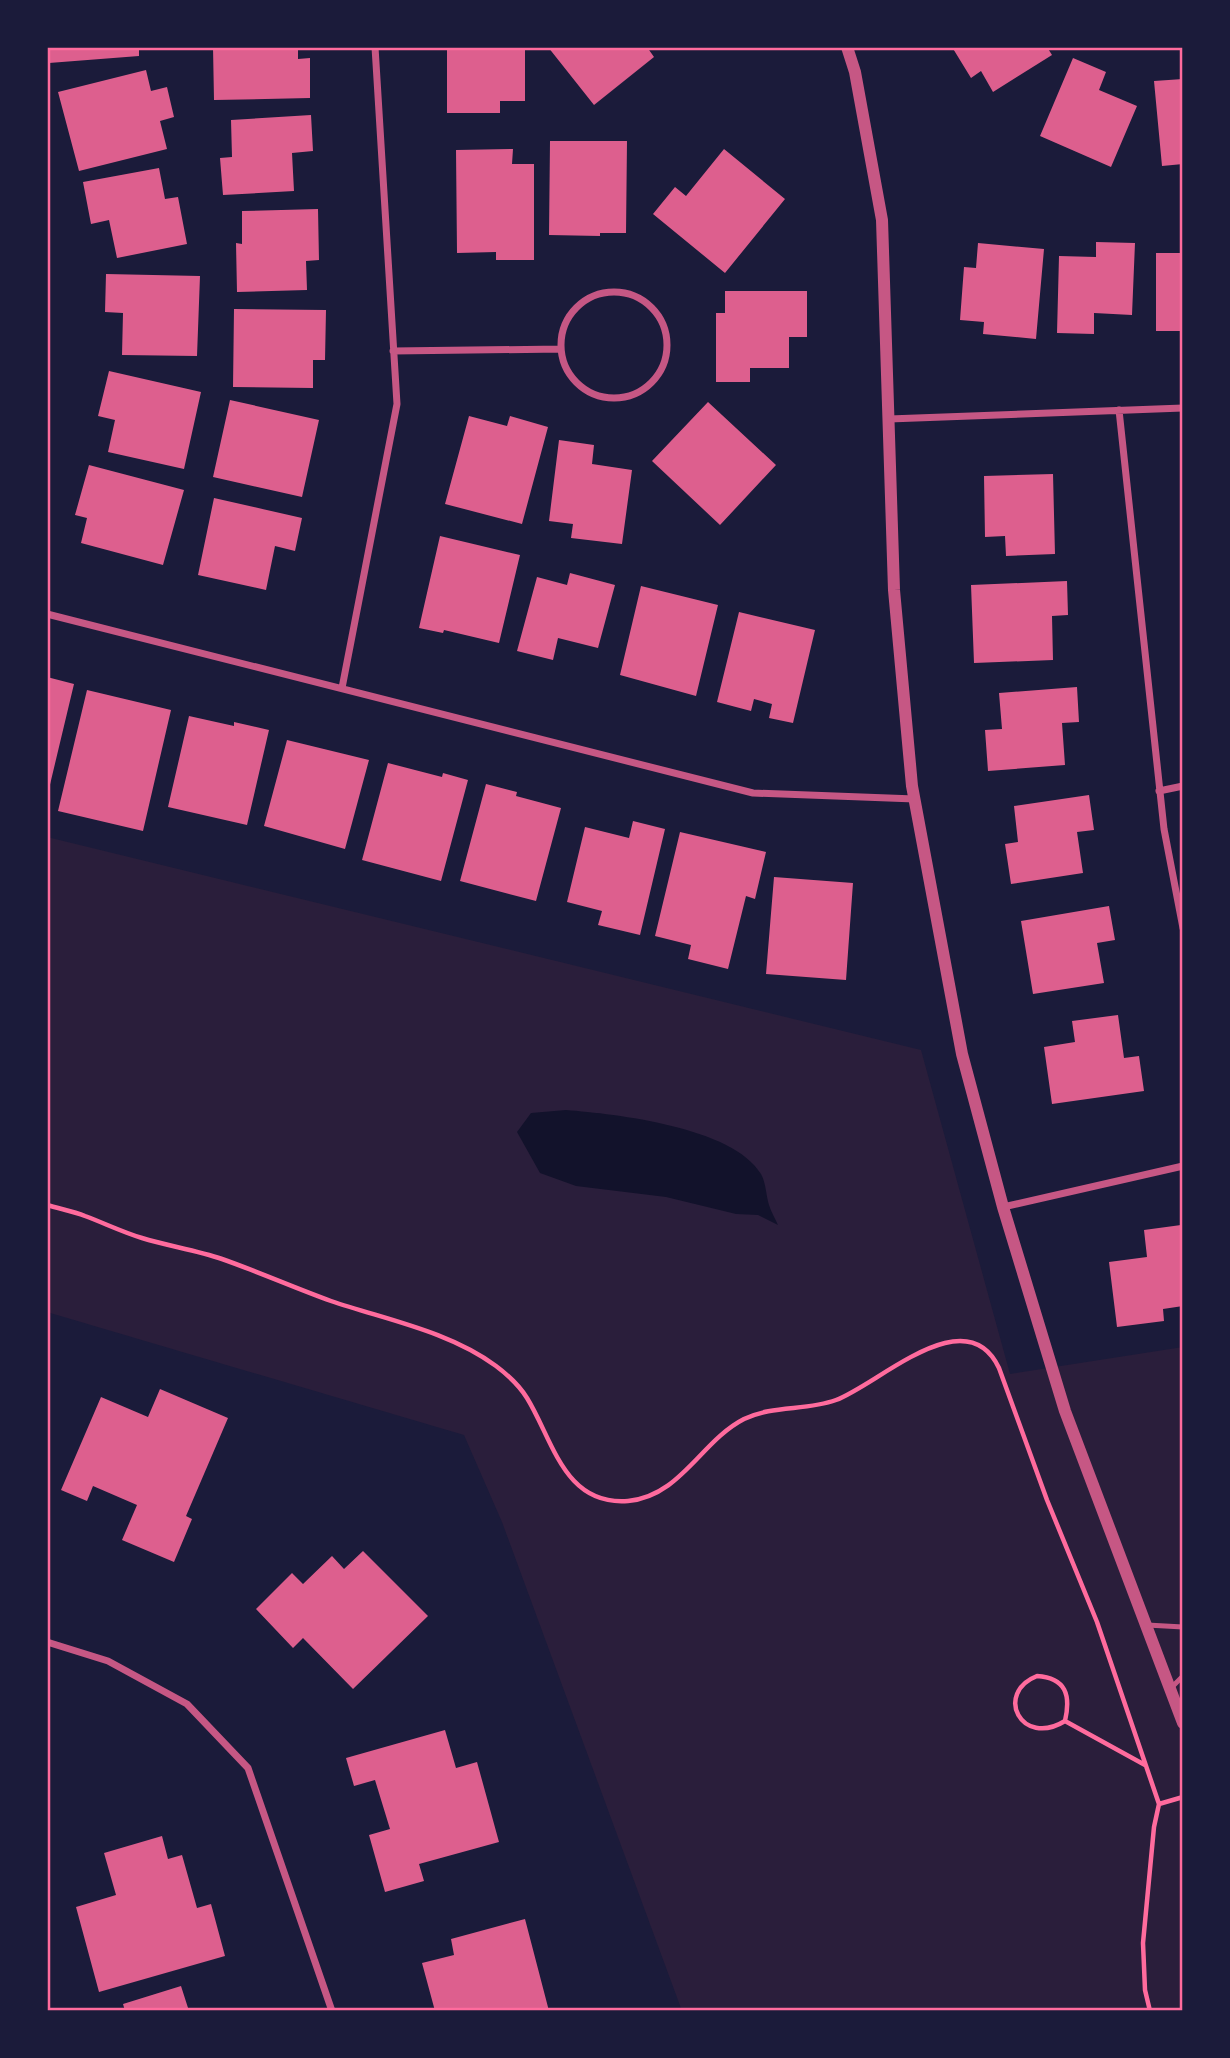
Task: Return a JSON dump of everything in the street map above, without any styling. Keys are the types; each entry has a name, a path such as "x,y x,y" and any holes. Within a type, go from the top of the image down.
{"street":[{"path":"342,688 397,404 375,47"},
{"path":"848,47 882,220 894,590 915,800 962,1054 1003,1207 1065,1411 1183,1723"},
{"path":"620,291 638,296 653,307 663,323 668,341 666,358 660,373 649,386 635,394 618,398 601,397 580,385 565,365 561,349 562,330 571,313 584,300 601,293 620,291"},
{"path":"393,352 561,349"},
{"path":"888,419 1183,408"},
{"path":"1119,410 1159,791 1183,928"},
{"path":"47,614 753,793 915,800"},
{"path":"1159,791 1183,786"},
{"path":"1003,1207 1183,1166"},
{"path":"47,1642 108,1661 187,1704 248,1768 332,2011"}],"lane":[{"path":"1146,1625 1183,1627"},
{"path":"1170,1690 1183,1676"}],"path":[{"path":"47,1205 83,1215 141,1238 219,1258 330,1301 433,1333 470,1349 496,1366 526,1396 566,1473 588,1492 610,1500 638,1500 657,1492 688,1470 724,1432 744,1419 768,1411 801,1408 839,1399 904,1361 938,1345 961,1341 978,1344 994,1358 999,1368 1047,1500 1097,1622 1159,1804 1154,1827 1143,1943 1145,1990 1150,2011"},
{"path":"1037,1676 1057,1682 1068,1697 1065,1721 1046,1729 1027,1726 1020,1719 1017,1710 1018,1687 1037,1676"},
{"path":"1065,1721 1146,1766"},
{"path":"1159,1804 1183,1797"}],"shaded area":[{"path":"47,837 921,1050 1010,1374 1183,1347 1183,2011 682,2011 502,1522 464,1435 47,1312"},
{"path":"566,1110 614,1115 672,1126 726,1145 747,1158 761,1174 770,1208 778,1225 758,1215 736,1214 666,1197 576,1186 540,1173 517,1132 531,1113"}],"building":[{"path":"48,47 139,47 139,56 49,63"},
{"path":"213,47 298,47 298,59 310,58 310,98 214,100"},
{"path":"447,47 525,47 525,101 500,101 500,113 447,113"},
{"path":"548,47 647,47 654,57 594,105"},
{"path":"952,47 1047,47 1052,55 993,92 981,71 971,78"},
{"path":"1073,58 1106,72 1099,90 1137,106 1111,167 1040,136"},
{"path":"146,70 151,91 167,87 174,117 160,121 167,149 79,171 58,92"},
{"path":"1183,79 1183,164 1162,166 1154,81"},
{"path":"311,115 313,151 292,153 294,191 223,195 220,158 232,157 231,120"},
{"path":"550,141 627,141 626,233 600,233 600,236 549,235"},
{"path":"513,149 512,164 534,164 534,260 496,260 496,252 457,253 456,150"},
{"path":"724,149 785,199 725,273 653,214 675,187 686,196"},
{"path":"159,168 165,199 178,197 187,244 117,258 109,220 91,224 83,182"},
{"path":"318,209 319,260 306,261 307,290 237,292 236,243 242,244 242,211"},
{"path":"1096,242 1135,243 1132,315 1094,313 1094,334 1057,333 1059,256 1096,257"},
{"path":"978,243 1044,249 1036,339 983,334 984,322 960,320 964,267 976,268"},
{"path":"1156,253 1183,253 1183,331 1156,331"},
{"path":"106,274 200,276 197,356 122,355 123,313 105,312"},
{"path":"725,291 807,291 807,337 789,337 789,368 750,368 750,382 716,382 716,313 725,313"},
{"path":"234,309 326,310 325,360 313,360 313,388 233,387"},
{"path":"109,371 201,392 184,469 108,452 115,420 98,416"},
{"path":"230,400 319,420 302,497 213,477"},
{"path":"708,402 776,465 720,525 652,461"},
{"path":"469,416 507,426 510,416 548,427 522,524 445,504"},
{"path":"559,440 594,445 592,464 632,470 622,544 571,538 573,524 549,521"},
{"path":"89,465 184,490 163,565 81,543 87,518 75,515"},
{"path":"1053,474 1055,554 1006,556 1005,536 985,537 984,476"},
{"path":"214,498 302,518 295,551 275,546 266,590 198,575"},
{"path":"440,536 520,555 499,643 444,630 443,633 419,628"},
{"path":"570,573 615,585 598,648 558,638 553,660 517,651 537,577 567,585"},
{"path":"1067,581 1068,615 1052,616 1053,660 974,663 971,585"},
{"path":"641,586 718,605 696,696 620,675"},
{"path":"739,612 815,630 793,723 769,718 772,704 754,699 751,711 717,702"},
{"path":"47,677 74,684 48,793 47,792"},
{"path":"1077,687 1079,722 1062,723 1065,765 988,771 985,730 1002,729 999,693"},
{"path":"87,690 171,710 143,831 58,811"},
{"path":"189,716 269,730 247,825 168,807"},
{"path":"287,740 369,760 345,849 264,826"},
{"path":"388,763 442,777 443,773 468,780 441,881 362,860"},
{"path":"486,784 517,792 516,796 561,808 536,901 460,881"},
{"path":"1089,795 1094,830 1077,832 1083,873 1011,884 1005,844 1018,842 1014,806"},
{"path":"633,821 665,829 640,935 598,925 602,911 567,902 585,827 629,838"},
{"path":"680,832 766,852 755,899 746,896 728,969 688,959 691,945 655,936"},
{"path":"774,877 853,883 846,980 766,974"},
{"path":"1109,906 1115,940 1097,943 1104,983 1033,994 1021,921"},
{"path":"1118,1015 1124,1058 1139,1056 1144,1091 1052,1104 1044,1047 1075,1042 1072,1021"},
{"path":"1181,1225 1183,1306 1163,1309 1164,1321 1117,1327 1109,1262 1147,1257 1144,1230"},
{"path":"160,1389 228,1418 186,1516 192,1519 174,1562 122,1540 137,1505 93,1486 87,1501 61,1490 101,1397 148,1417"},
{"path":"363,1551 428,1616 353,1689 303,1638 293,1648 256,1609 292,1573 303,1584 332,1556 344,1569"},
{"path":"445,1730 456,1768 477,1762 499,1842 419,1864 424,1881 385,1892 369,1835 390,1829 375,1780 354,1786 346,1758"},
{"path":"162,1836 168,1859 182,1855 197,1908 211,1904 225,1956 99,1992 76,1907 116,1895 104,1853"},
{"path":"525,1919 549,2011 435,2011 422,1963 454,1955 451,1939"},
{"path":"181,1986 189,2011 125,2011 123,2004"}]}
